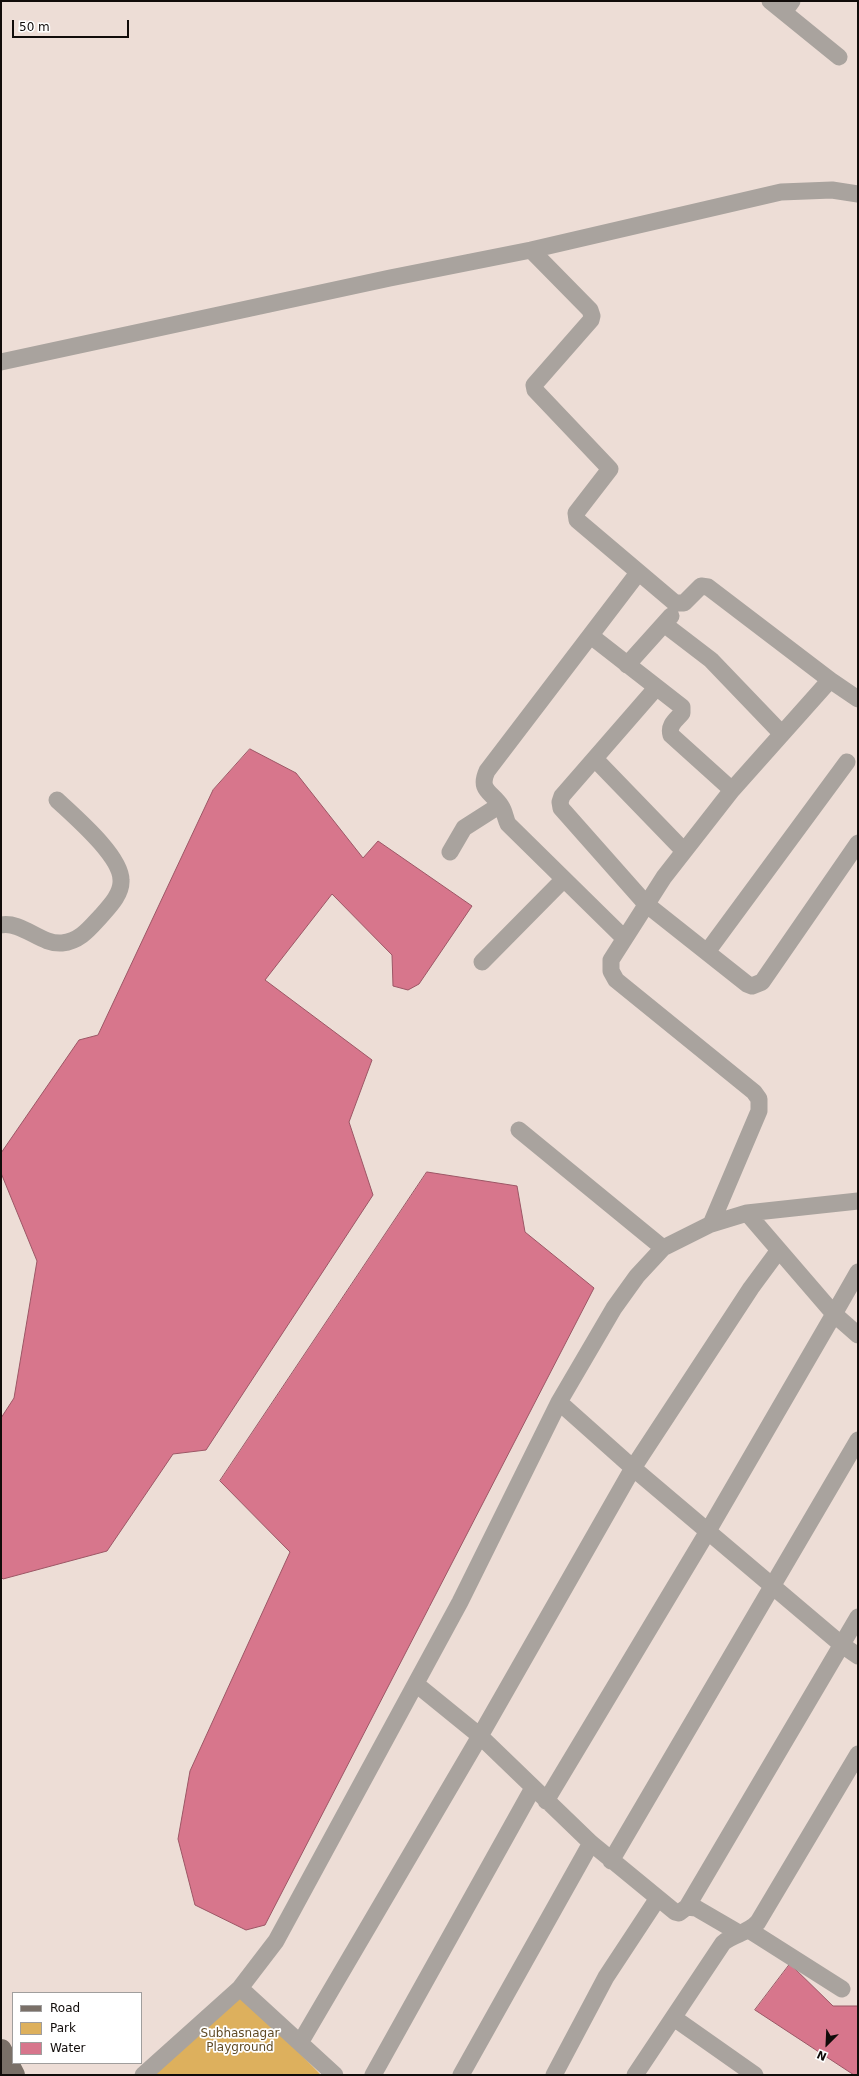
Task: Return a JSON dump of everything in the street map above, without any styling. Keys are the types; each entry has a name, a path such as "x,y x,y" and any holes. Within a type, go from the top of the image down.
{"main road":[{"path":"1,2050 14,2075"}],"street":[{"path":"770,1 788,7 839,57"},
{"path":"1,362 382,280 531,250 781,192 832,190 858,194"},
{"path":"531,250 590,310 592,316 534,384 535,390 610,469 575,517 638,573 675,603 684,603"},
{"path":"624,938 508,824 500,805 485,789 484,777 487,771 638,573"},
{"path":"627,665 701,586 708,587 830,680 858,699"},
{"path":"664,624 711,660 782,734"},
{"path":"591,636 682,707 683,711 671,725 671,735 732,790"},
{"path":"711,1224 759,1112 759,1098 754,1092 616,980 611,971 611,960 646,904 684,851 732,790 830,680"},
{"path":"656,688 562,796 560,802 561,808 646,904 747,984 752,986 758,985 762,982 858,843"},
{"path":"595,759 684,851"},
{"path":"707,952 847,762"},
{"path":"1,925 16,926 61,944 80,938 114,901 121,880 112,855 58,800"},
{"path":"450,852 464,828 469,823 500,805"},
{"path":"482,962 564,879"},
{"path":"519,1130 663,1248"},
{"path":"143,2075 240,1988 276,1940 460,1602 559,1402 614,1308 637,1276 663,1248 711,1224 747,1213 858,1201"},
{"path":"747,1213 834,1314 858,1335"},
{"path":"300,2043 480,1736 633,1468 752,1288 779,1250"},
{"path":"546,1801 708,1531 858,1272"},
{"path":"559,1402 633,1468 773,1588 842,1645 858,1656"},
{"path":"611,1862 773,1588 858,1440"},
{"path":"416,1684 480,1736 611,1862 675,1912 679,1913 687,1907 858,1617"},
{"path":"635,2075 723,1943 730,1937 744,1932 758,1922 858,1754"},
{"path":"373,2075 533,1788"},
{"path":"461,2075 591,1843"},
{"path":"554,2075 606,1977 658,1898"},
{"path":"687,1907 696,1908 744,1932 842,1989"},
{"path":"240,1988 335,2075"},
{"path":"674,2018 755,2075"}],"green space":[{"name":"Subhasnagar Playground","path":"242,1994 321,2075 151,2075"}],"water":[{"path":"250,749 296,773 363,858 378,841 472,906 419,984 408,990 393,986 392,955 332,894 265,980 372,1060 349,1122 373,1195 206,1450 173,1454 107,1551 3,1579 1,1577 1,1418 14,1398 37,1261 1,1173 1,1153 79,1040 98,1035 213,790"},
{"path":"427,1172 517,1186 525,1232 594,1288 265,1925 246,1930 195,1905 178,1839 190,1771 290,1552 220,1481"},
{"path":"790,1964 833,2006 858,2006 858,2075 854,2075 755,2010"}]}
